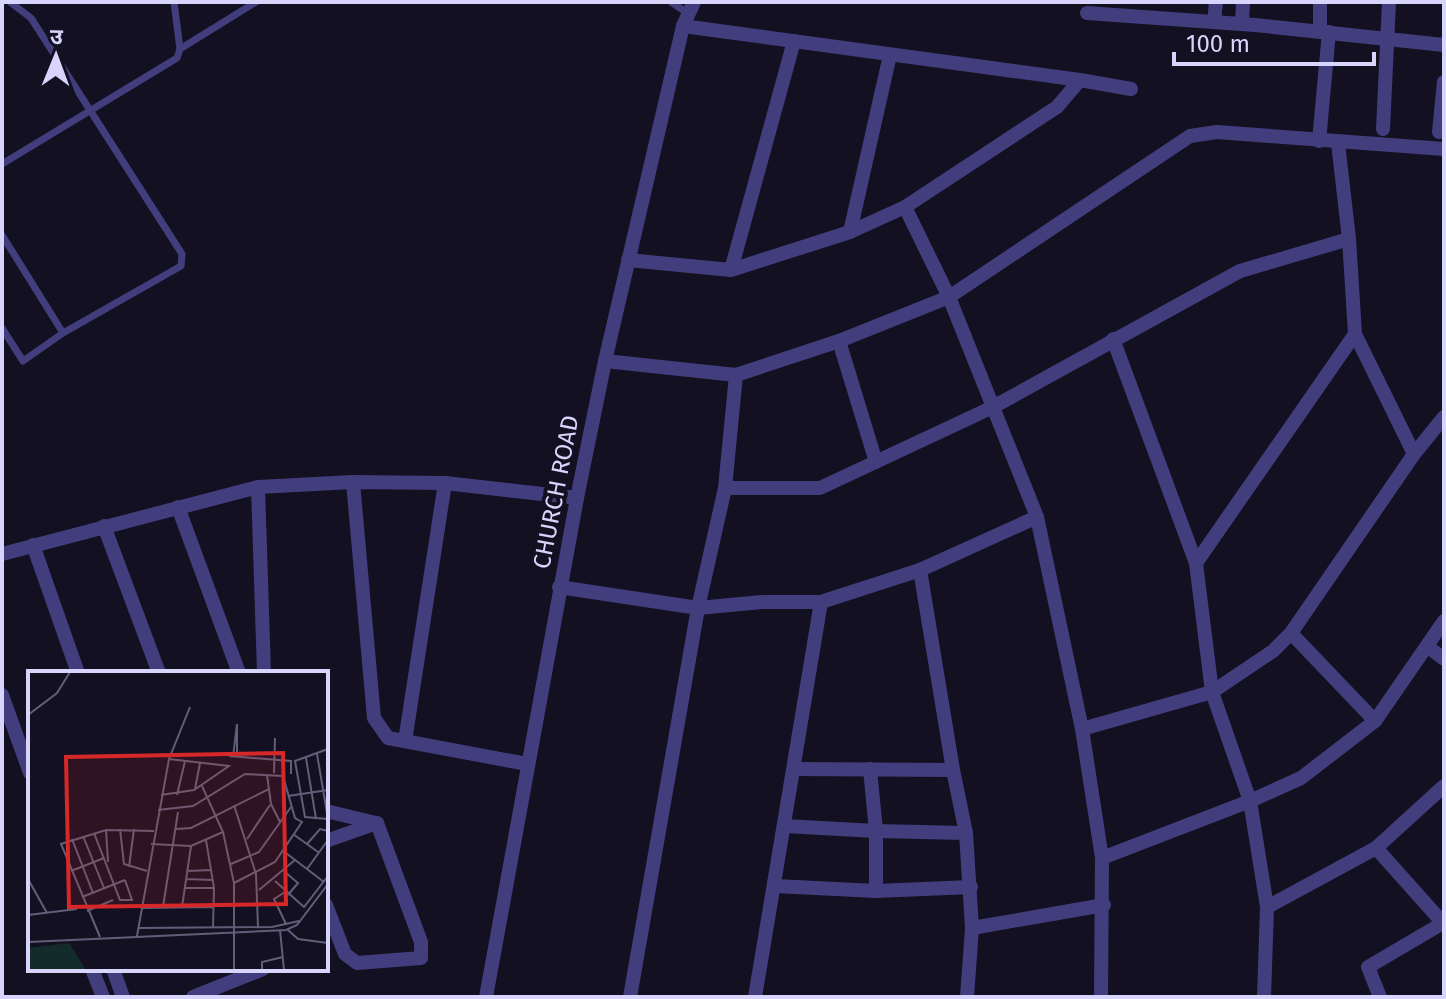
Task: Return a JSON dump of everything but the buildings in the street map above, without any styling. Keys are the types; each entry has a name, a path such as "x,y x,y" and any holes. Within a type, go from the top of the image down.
{"street":[{"path":"1214,22 1216,2"},
{"path":"1242,24 1243,2"},
{"path":"1319,141 1324,32 1320,2"},
{"path":"1383,129 1389,2"},
{"path":"1087,13 1139,9 1214,22 1444,45"},
{"path":"688,14 794,41 1131,89"},
{"name":"CHURCH ROAD","path":"486,997 559,587 605,361 688,14"},
{"path":"731,270 794,41"},
{"path":"850,232 890,55"},
{"path":"628,260 731,270 850,232 905,207 1057,107 1080,80"},
{"path":"1439,132 1444,82"},
{"path":"605,361 736,375 839,341 949,297 1190,136 1217,132 1444,149"},
{"path":"1338,143 1349,239 1355,334 1414,454"},
{"path":"905,207 949,297 1037,517 1082,729 1102,858 1101,997"},
{"path":"725,488 820,488 993,407 1240,271 1349,239"},
{"path":"1196,563 1355,334"},
{"path":"1113,339 1196,563 1212,692 1250,801 1267,907 1264,997"},
{"path":"839,341 876,462"},
{"path":"630,997 698,608 725,488 736,375"},
{"path":"1082,729 1212,692 1273,651 1291,633 1414,454 1444,417"},
{"path":"2,554 258,487 353,482 445,483 577,498"},
{"path":"353,482 374,718 388,738 527,764"},
{"path":"405,741 445,483"},
{"path":"258,487 258,671"},
{"path":"178,507 238,671"},
{"path":"559,587 698,608 762,602 821,602 920,570 1037,517"},
{"path":"104,526 158,671"},
{"path":"33,545 77,671"},
{"path":"920,570 966,833 972,928 967,997"},
{"path":"755,997 821,602"},
{"path":"1102,858 1301,778 1375,721 1444,621"},
{"path":"1291,633 1375,721"},
{"path":"1427,646 1444,659"},
{"path":"2,695 27,756"},
{"path":"794,769 953,770"},
{"path":"870,769 876,831 876,891"},
{"path":"1267,907 1376,848 1443,789"},
{"path":"328,811 377,823"},
{"path":"328,840 377,823"},
{"path":"328,910 345,954 357,963 421,958 421,942 377,823"},
{"path":"784,826 966,833"},
{"path":"1376,848 1444,923 1368,967 1380,997"},
{"path":"775,886 876,891 971,887"},
{"path":"972,928 1104,905"},
{"path":"93,971 103,997"},
{"path":"114,971 123,997"},
{"path":"193,997 258,971"}],"lane":[{"path":"2,328 23,361 63,333 181,266 182,254 31,18 10,2"},
{"path":"2,164 177,58 180,49 174,2"},
{"path":"180,49 256,2"},
{"path":"671,2 688,14"},
{"path":"2,235 63,333"}]}
